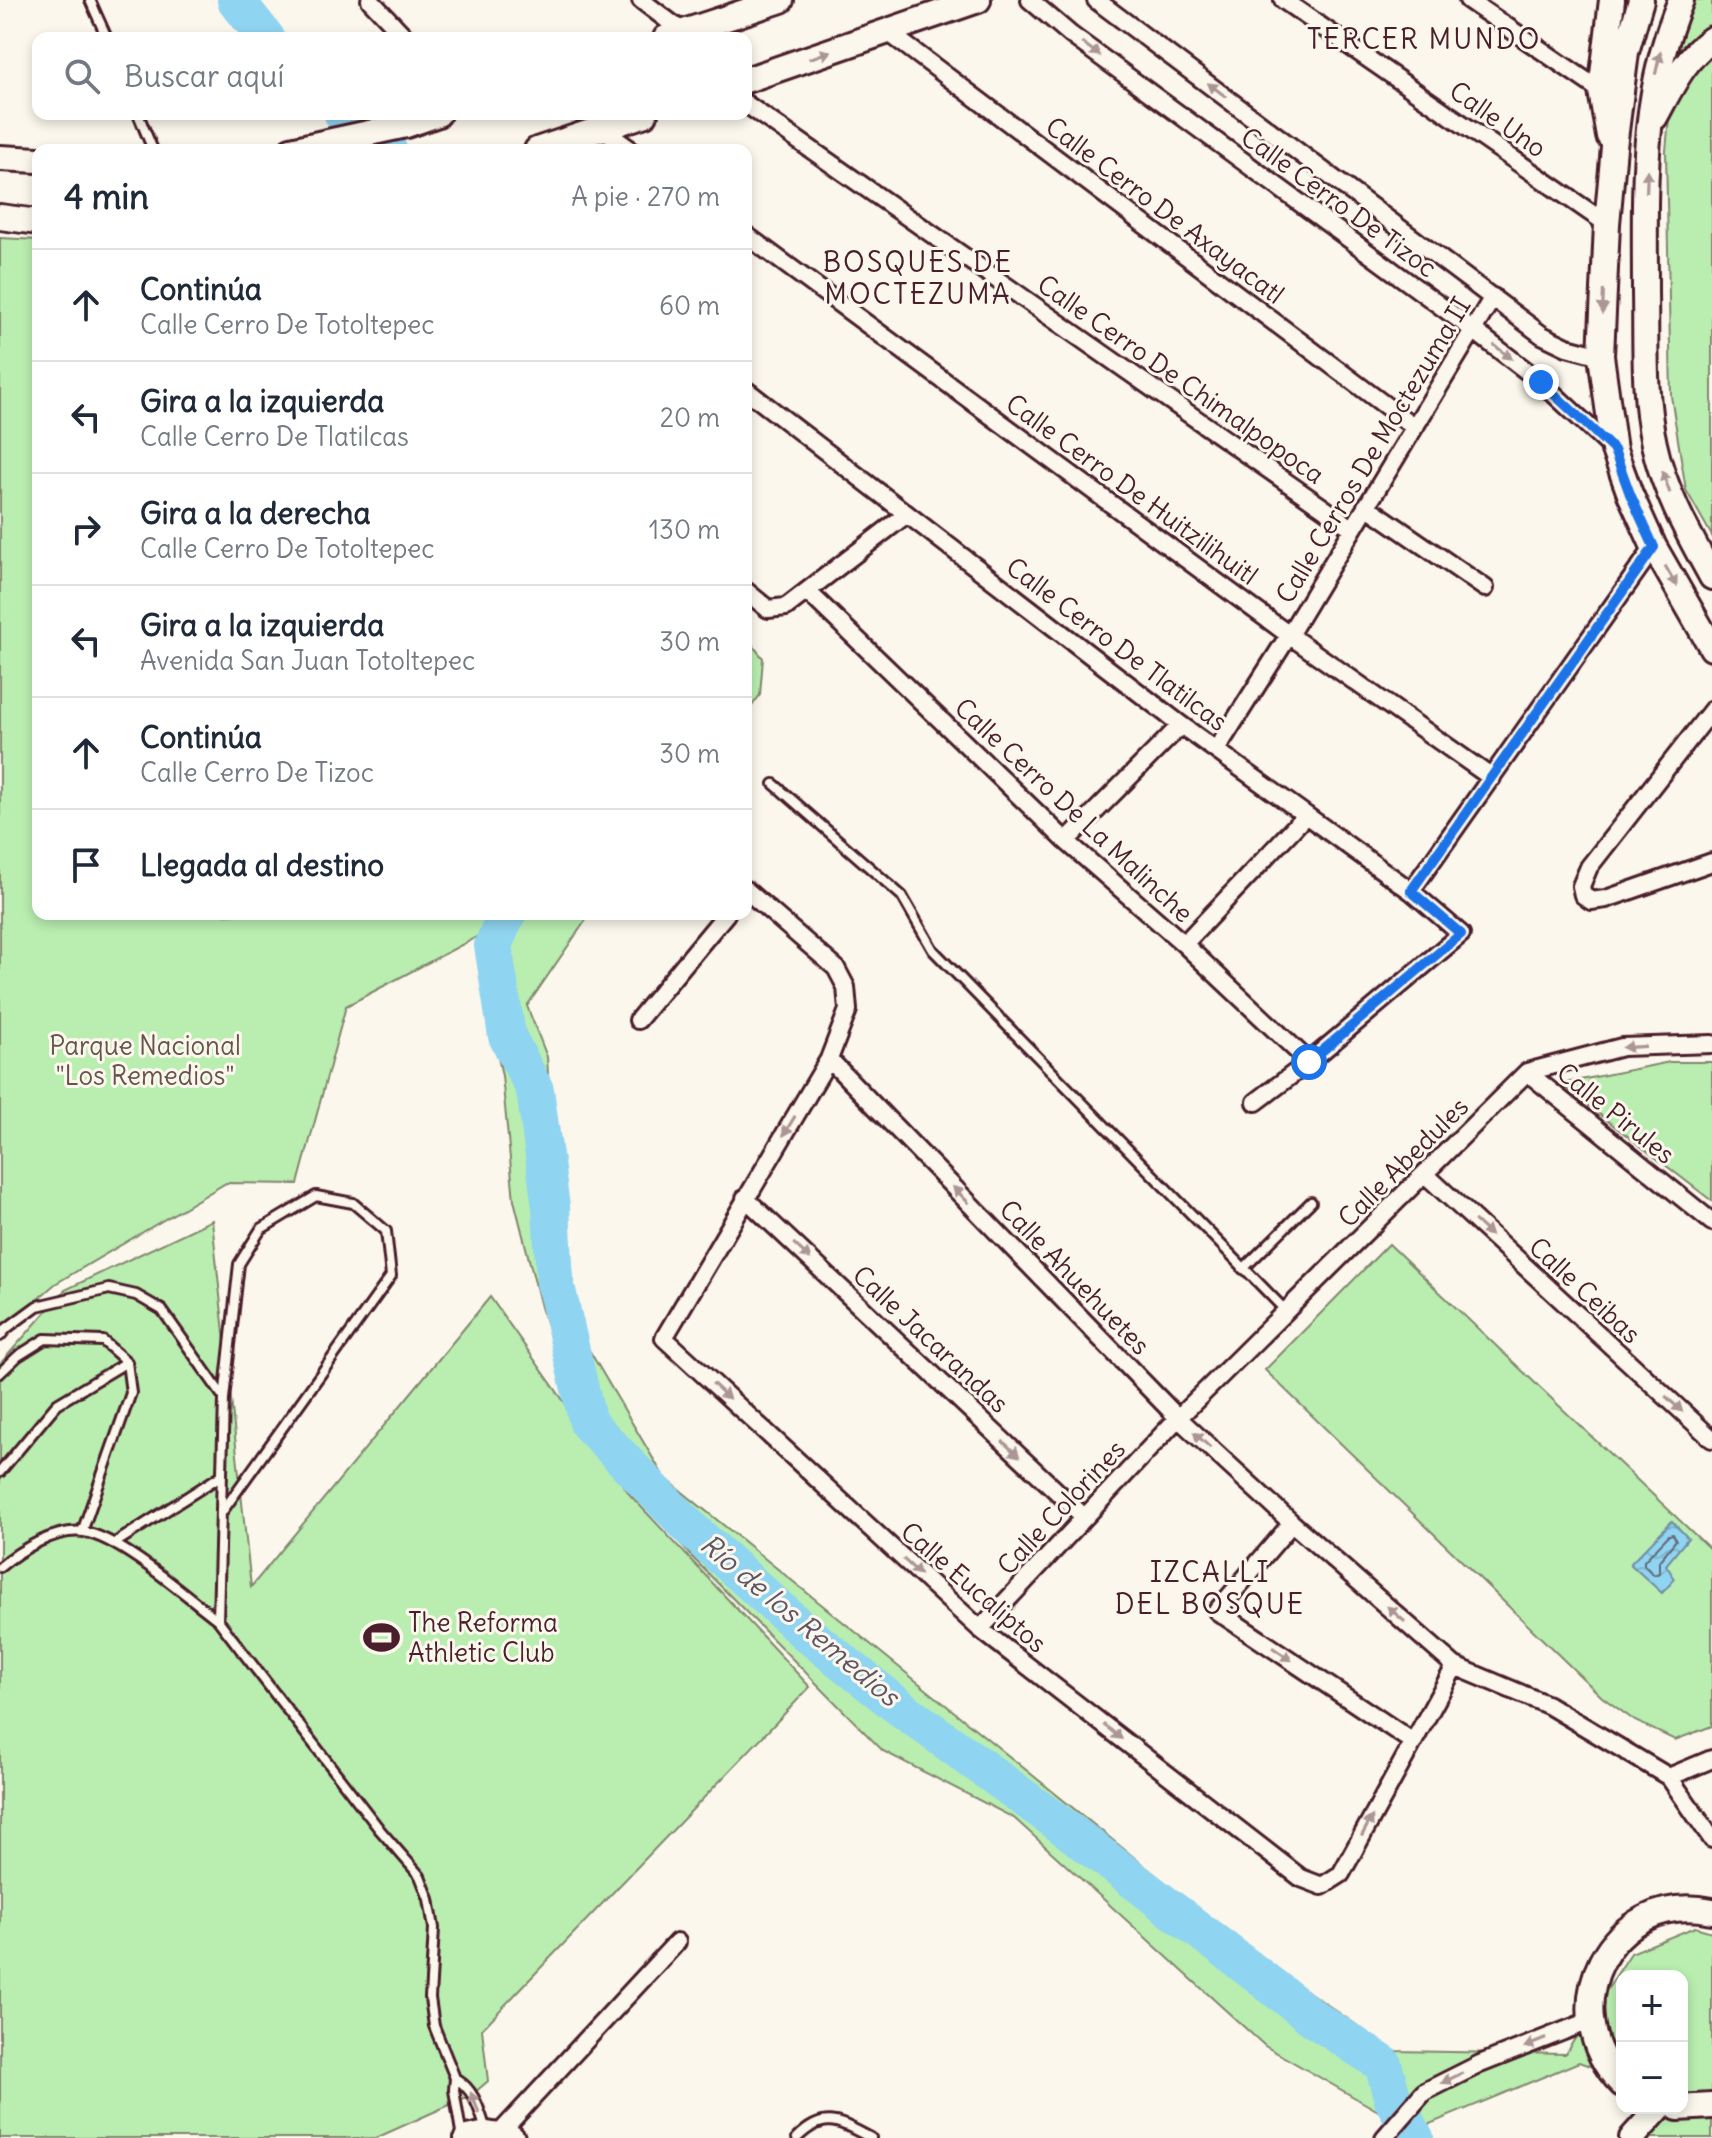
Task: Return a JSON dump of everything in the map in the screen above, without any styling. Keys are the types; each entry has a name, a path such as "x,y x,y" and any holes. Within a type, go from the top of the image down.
{"main road":[{"path":"684,32 781,0"},
{"path":"752,78 978,0"},
{"path":"1612,0 1601,91 1606,129 1614,147"},
{"path":"1641,0 1626,52 1614,147 1601,356 1614,450 1630,494 1654,547 1712,648"},
{"path":"1681,0 1662,48 1648,130 1645,231 1648,403 1654,445 1667,488 1712,577"},
{"path":"1648,130 1681,70 1698,48 1712,39"},
{"path":"321,144 421,120"},
{"path":"556,144 628,120"},
{"path":"0,158 32,160"},
{"path":"0,217 32,221"},
{"path":"1616,2077 1595,2044 1589,2021 1591,1986 1605,1954 1629,1928 1660,1912 1694,1907 1712,1911"},
{"path":"1688,2108 1711,2107"},
{"path":"1632,2138 1654,2114"}],"street":[{"path":"370,0 400,32"},
{"path":"641,0 672,32"},
{"name":"Calle Cerro De Tizoc","path":"1030,0 1071,35 1541,382 1614,450"},
{"name":"Calle Cerro De Tizoc","path":"1096,0 1542,335 1567,347 1601,356"},
{"name":"Calle Uno","path":"1283,0 1607,224"},
{"path":"1468,0 1601,91"},
{"name":"Calle Cerro De Axayacatl","path":"888,32 1414,427"},
{"name":"Calle Cerro De Chimalpopoca","path":"752,108 1352,528"},
{"path":"602,129 623,144"},
{"name":"Calle Cerro De Huitzilihuitl","path":"752,239 1289,635 1492,778"},
{"name":"Calle Cerros De Moctezuma II","path":"1216,750 1493,297"},
{"name":"Calle Cerro De Tlatilcas","path":"752,395 1181,725 1411,891 1461,934 1309,1062"},
{"path":"1366,506 1485,588"},
{"path":"752,596 768,609 786,607 907,514"},
{"path":"1411,891 1654,547"},
{"name":"Calle Cerro De La Malinche","path":"808,592 1066,841 1184,944 1309,1062"},
{"path":"1712,710 1589,867 1581,886 1583,895 1591,901 1606,899 1712,862"},
{"path":"1066,841 1181,725"},
{"path":"1184,944 1306,815"},
{"name":"Calle Eucaliptos","path":"752,895 836,968 846,987 848,1010 829,1059 664,1338 980,1629 1301,1878 1322,1886 1341,1874 1455,1666"},
{"path":"638,1020 721,920"},
{"path":"1527,1072 1622,1047 1712,1044"},
{"name":"Calle Ahuehuetes","path":"829,1059 1178,1418 1292,1523 1455,1666 1548,1705 1669,1777 1712,1839"},
{"path":"1256,1102 1309,1062"},
{"name":"Calle Abedules","path":"1178,1418 1527,1072"},
{"name":"Calle Pirules","path":"1527,1072 1712,1222"},
{"name":"Calle Ceibas","path":"1426,1175 1712,1439"},
{"name":"Calle Jacarandas","path":"745,1198 1083,1516"},
{"name":"Calle Colorines","path":"980,1629 1178,1418"},
{"path":"1292,1523 1217,1611 1413,1742"},
{"path":"1669,1777 1712,1759"},
{"path":"485,2137 677,1942"},
{"path":"1384,2138 1420,2097 1480,2064 1589,2021"}],"lane":[{"path":"90,0 104,32"},
{"path":"140,120 150,144"},
{"path":"774,784 902,896 933,950 1287,1311"},
{"path":"218,1620 224,1399 239,1264 261,1229 316,1196 353,1203 386,1231 391,1276 222,1512"},
{"path":"1243,1269 1311,1202"},
{"path":"0,1336 37,1306 109,1289 136,1295 162,1310 224,1399"},
{"path":"0,1373 18,1356 45,1339 103,1341 127,1362 131,1393 82,1532"},
{"path":"0,1472 57,1404 127,1362"},
{"path":"115,1543 222,1475"},
{"path":"0,1567 14,1555 53,1536 82,1532 115,1543 218,1620 380,1830 420,1876 429,1899 434,1928 430,1998 434,2026 455,2078 454,2090 485,2137"},
{"path":"455,2078 473,2093 485,2137"},
{"path":"797,2138 806,2128 824,2120 840,2121 871,2138"}],"green space":[{"path":"1692,0 1712,0 1712,536 1686,490 1671,396 1666,151 1676,40"},
{"name":"Parque Nacional \"Los Remedios\"","path":"0,238 32,240 32,920 586,920 527,1006 547,1057 552,1143 582,1338 664,1477 1251,1952 1394,2051 1565,2054 1616,1976 1616,2076 1579,2062 1413,2131 1265,2046 1014,1818 883,1751 689,1554 575,1412 541,1307 514,1200 502,1076 487,1004 499,925 346,1006 298,1184 226,1183 55,1284 0,1332"},
{"path":"752,644 763,658 760,695 752,706"},
{"path":"1670,1062 1712,1062 1712,1201 1560,1084"},
{"name":"The Reforma Athletic Club","path":"212,1220 251,1587 490,1297 631,1496 810,1687 482,2029 488,2081 473,2094 376,2138 0,2138 0,1364 65,1290"},
{"path":"1389,1244 1712,1551 1712,1726 1675,1740 1635,1721 1602,1697 1265,1370"},
{"name":"Parque Nacional \"Los Remedios\"","path":"1695,1927 1712,1932 1712,2138 1643,2138 1648,2114 1688,2114 1688,1970 1620,1970 1631,1953"}],"water":[{"path":"1672,1521 1688,1538 1666,1565 1675,1579 1662,1593 1630,1564"}],"waterway":[{"name":"Río de los Remedios","path":"236,0 261,32"},
{"name":"Río de los Remedios","path":"350,120 380,144"},
{"name":"Río de los Remedios","path":"504,920 493,945 507,1036 535,1090 551,1207 555,1282 588,1423 692,1530 805,1632 902,1709 1068,1830 1316,2020 1383,2064 1393,2100 1415,2138"}],"place":[{"name":"The Reforma Athletic Club","path":"382,1637"}],"district":[{"name":"TERCER MUNDO","path":"1424,39"},
{"name":"BOSQUES DE MOCTEZUMA","path":"918,278"},
{"name":"IZCALLI DEL BOSQUE","path":"1210,1588"}],"route":[{"path":"1309,1062 1461,934 1411,891 1654,547 1614,450 1541,382"}]}
